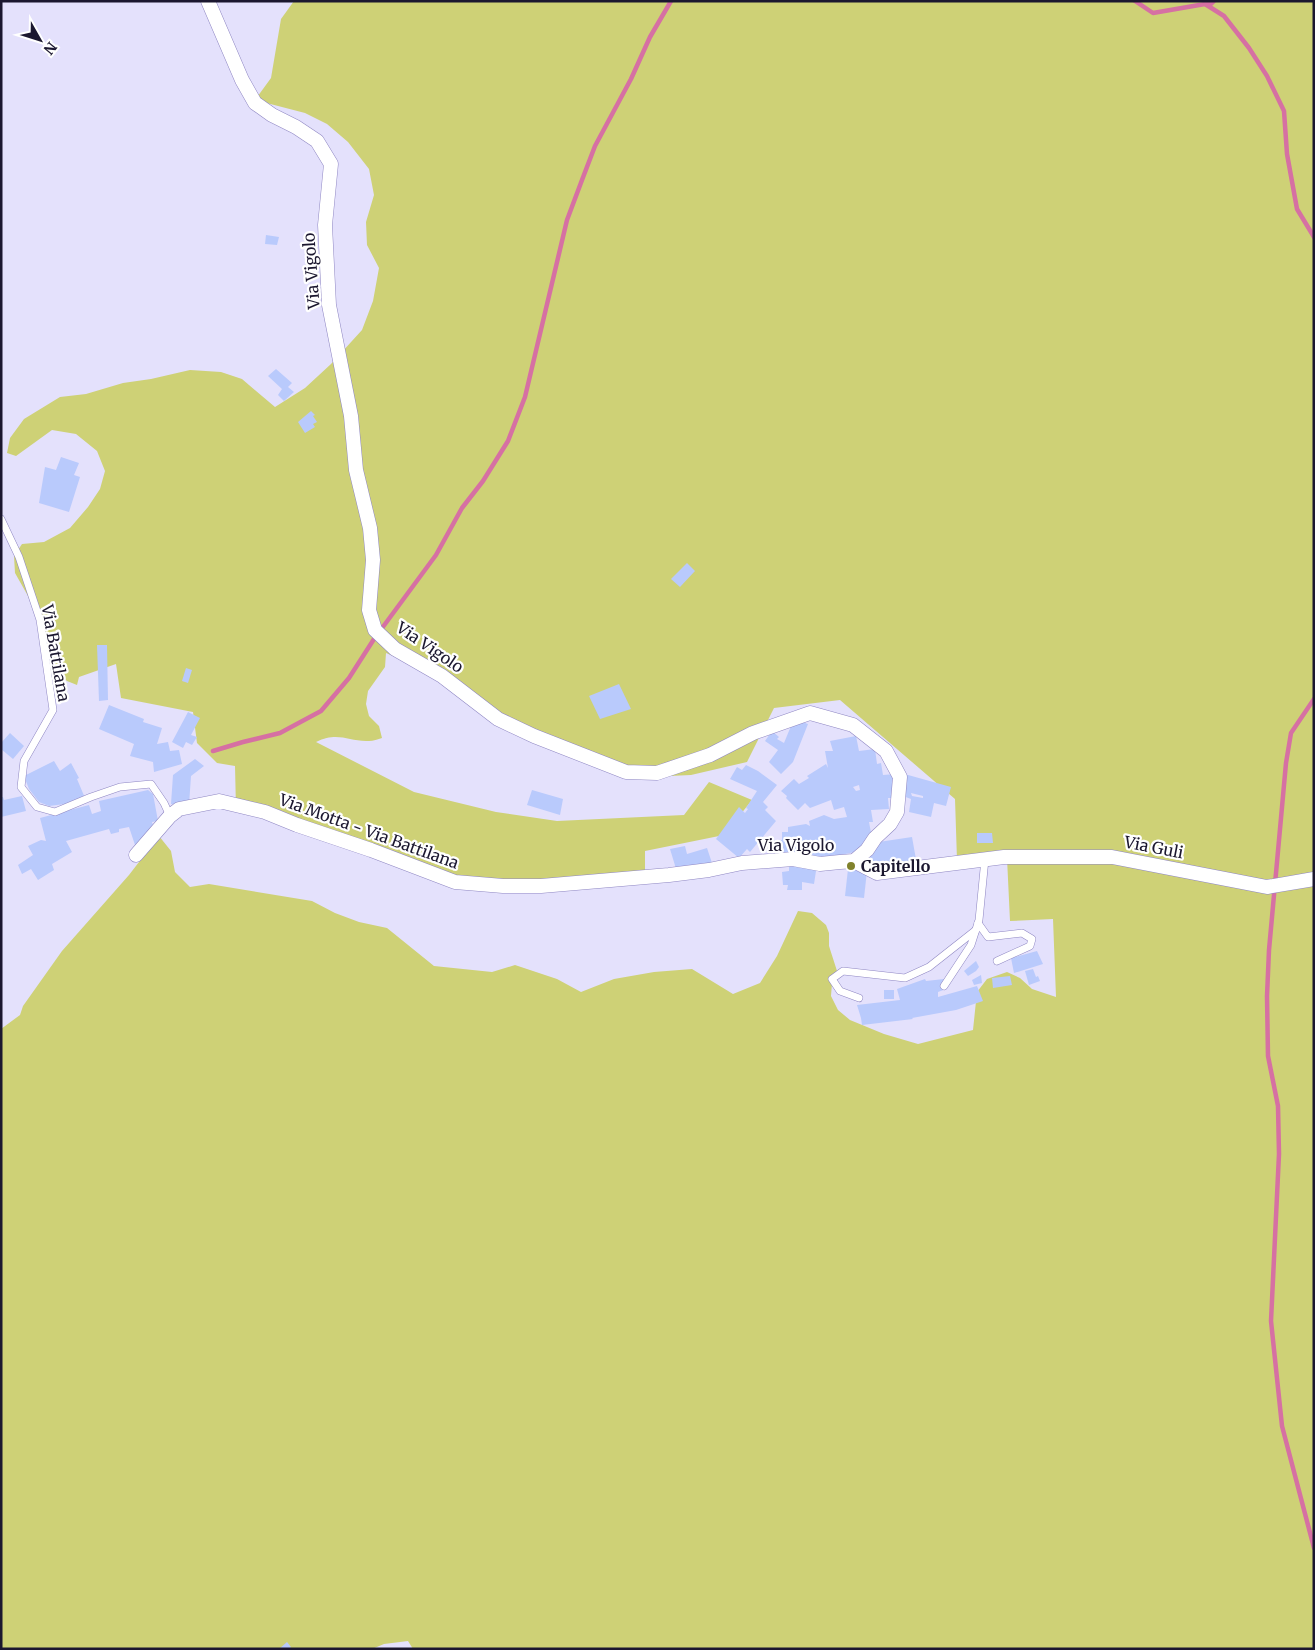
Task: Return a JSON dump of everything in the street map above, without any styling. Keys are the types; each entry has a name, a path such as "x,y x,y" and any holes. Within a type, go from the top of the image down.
{"street":[{"name":"Via Vigolo","path":"208,1 242,80 255,103 272,115 318,140 331,164 325,224 329,305 351,416 356,470 370,528 373,560 369,610 375,630 395,649 442,676 498,719 534,736 626,772 657,773 710,755 753,733 810,713 853,725 886,751 900,777 897,812 890,824 875,838 867,850 854,861"},
{"name":"Via Motta - Via Battilana","path":"170,816 179,809 219,801 265,812 455,882 503,886 541,886 590,882"},
{"path":"136,855 170,816"},
{"name":"Via Guli","path":"985,859 1004,857 1112,857 1267,887 1314,880"},
{"name":"Via Vigolo","path":"590,882 677,874 742,863 793,859 820,864 854,861 877,873 985,859"}],"lane":[{"name":"Via Battilana","path":"1,519 19,557 40,620 53,710 24,761 21,787 37,807 55,812 120,788 151,784 170,816"},
{"path":"944,986 971,945 977,926 985,859"},
{"path":"977,926 988,937 1022,933 1032,939 1030,946 997,961"},
{"path":"859,998 840,991 832,979 843,971 904,978 929,967 977,926"}],"green space":[{"path":"294,1 1314,1 1314,1649 413,1649 408,1641 384,1644 372,1649 1,1649 1,1029 20,1015 23,1006 62,951 129,875 159,836 171,851 175,872 190,887 209,884 312,901 335,913 359,922 387,928 434,966 492,972 515,965 557,979 581,992 614,979 654,972 692,969 733,994 760,983 777,956 798,911 812,913 826,925 829,933 829,946 837,971 832,983 831,996 838,1010 850,1020 884,1034 918,1044 973,1030 977,992 987,979 1007,972 1020,978 1032,989 1056,997 1053,919 1010,921 1007,858 957,860 955,799 840,700 774,708 747,762 691,775 626,778 503,729 449,680 386,653 385,667 368,691 366,704 369,716 379,726 382,738 362,741 331,737 316,742 414,792 496,812 557,821 684,815 709,782 752,800 724,835 645,851 645,881 443,881 351,845 236,809 235,766 217,763 197,743 193,712 121,698 116,664 79,677 77,685 67,681 53,668 36,615 15,573 14,556 22,544 44,542 70,528 100,489 105,471 97,451 76,434 52,430 16,456 7,453 10,438 24,419 60,397 86,394 123,383 190,370 221,372 242,379 275,407 305,388 331,364 362,330 373,301 379,268 367,245 366,222 374,195 369,169 348,142 327,124 305,113 255,100 271,78 281,19"}],"building":[{"path":"266,235 279,237 277,245 265,244"},
{"path":"276,369 292,383 288,387 294,392 284,401 278,395 282,389 268,376"},
{"path":"311,411 315,415 313,416 317,422 313,424 315,427 305,433 298,422"},
{"path":"61,457 79,463 74,475 80,477 69,512 39,503 45,467 56,470"},
{"path":"687,563 695,571 680,587 671,579"},
{"path":"97,645 107,645 108,700 99,701"},
{"path":"186,668 192,670 188,683 182,681"},
{"path":"619,684 631,709 600,719 589,696"},
{"path":"109,705 144,719 143,722 162,728 157,744 168,742 170,751 179,750 182,764 154,772 153,762 130,756 134,744 99,729"},
{"path":"188,712 200,718 191,735 197,737 192,745 186,742 183,748 172,742"},
{"path":"797,720 808,724 793,762 781,774 769,762 778,750 765,741 772,731 779,737 777,739 784,743 791,726"},
{"path":"10,733 24,746 13,759 1,749 1,743"},
{"path":"856,736 859,751 875,749 877,764 881,763 883,775 895,774 897,798 888,798 889,809 871,810 873,822 869,822 872,838 859,851 823,859 801,853 774,856 771,840 782,840 782,832 788,832 788,827 806,824 810,826 809,821 824,815 834,819 847,817 844,807 834,810 831,800 810,808 805,803 798,810 781,791 794,779 799,784 809,778 807,776 826,764 828,768 825,751 833,751 830,741","holes":["859,785 860,790 856,791 853,787"]},
{"path":"195,759 204,766 191,776 189,805 171,804 173,775"},
{"path":"54,761 60,771 71,763 79,778 77,779 85,798 73,803 49,806 39,802 29,789 24,776"},
{"path":"746,765 777,785 763,802 768,807 765,810 776,821 750,852 747,849 739,858 716,839 739,807 745,813 748,809 746,808 757,791 730,779 737,767 742,770"},
{"path":"901,773 951,787 946,806 934,803 931,817 909,812 911,799 903,796","holes":["911,793 923,796 923,798 912,796"]},
{"path":"148,790 153,794 158,821 152,822 155,831 136,848 129,827 119,829 119,832 111,834 109,829 66,841 72,852 52,864 54,870 38,880 31,869 22,874 18,865 33,855 28,846 41,840 46,841 40,818 89,805 92,814 101,811 99,801"},
{"path":"532,790 563,799 560,815 527,805"},
{"path":"22,796 26,811 1,817 1,797 4,800"},
{"path":"977,833 992,833 993,843 977,843"},
{"path":"912,837 917,865 875,871 873,863 870,863 869,854 872,843"},
{"path":"685,846 687,854 707,848 712,863 677,872 670,849"},
{"path":"803,857 818,858 814,884 802,882 802,890 787,890 788,885 783,885 782,872 789,871 789,865 801,868"},
{"path":"848,869 867,871 864,898 845,896"},
{"path":"1037,951 1043,964 1014,973 1011,958"},
{"path":"976,961 979,967 968,976 964,971"},
{"path":"1033,969 1040,981 1029,985 1025,971"},
{"path":"981,975 982,983 974,985 972,980"},
{"path":"1010,976 1012,985 993,988 992,978"},
{"path":"925,979 926,981 944,979 946,989 938,992 938,997 977,986 983,1001 956,1010 913,1019 862,1025 857,1005 900,1000 897,989"},
{"path":"884,990 894,990 894,999 884,999"},
{"path":"287,1642 291,1647 289,1649 279,1649"}],"waterway":[{"path":"213,751 280,733 321,711 349,678 374,639 436,555 462,508 483,481 508,441 525,397 567,220 595,146 631,79 650,37 671,1"},
{"path":"1135,1 1153,13 1205,4 1224,16 1249,48 1267,76 1284,111 1287,154 1297,209 1314,237"},
{"path":"1205,4 1211,4 1214,1"},
{"path":"1314,699 1291,733 1286,763 1269,950 1267,996 1268,1056 1278,1106 1279,1154 1271,1321 1282,1426 1314,1548"}],"place":[{"name":"Capitello","path":"851,866"}]}
